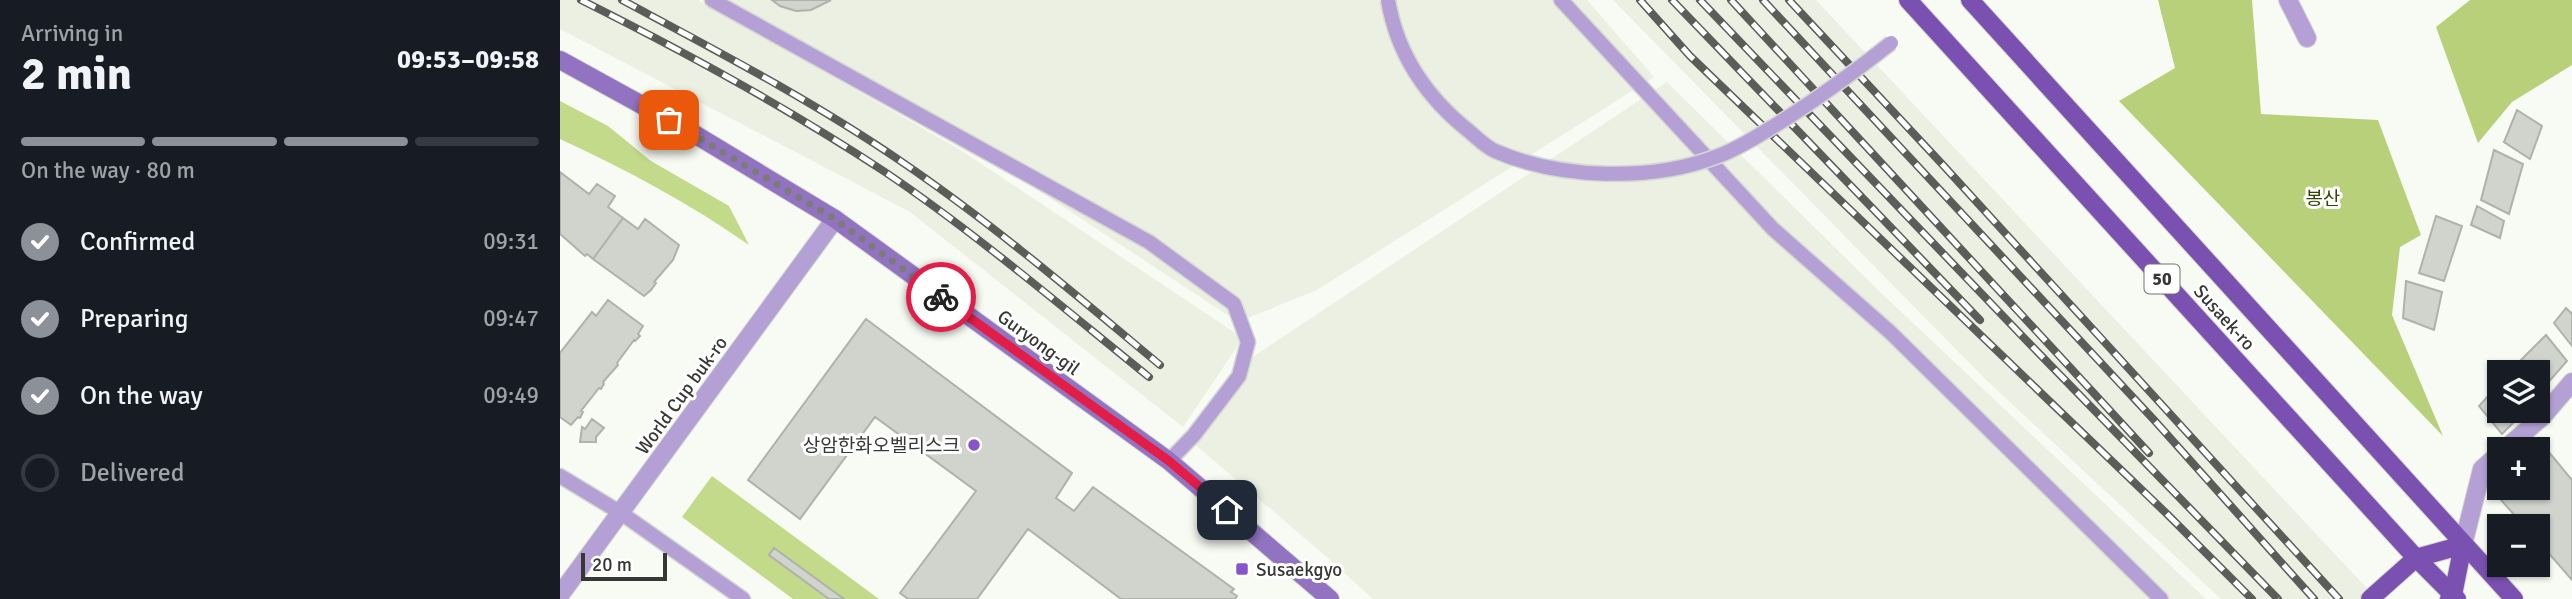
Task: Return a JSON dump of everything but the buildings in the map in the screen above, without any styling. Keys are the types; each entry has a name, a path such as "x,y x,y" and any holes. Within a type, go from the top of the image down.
{"main road":[{"name":"Susaek-ro","path":"1908,0 2453,598"},
{"name":"Susaek-ro","path":"1970,0 2514,599"},
{"name":"Guryong-gil","path":"560,60 691,132 835,219 1169,461 1330,599"},
{"path":"2370,599 2416,558 2463,545 2453,598"}],"street":[{"path":"2288,0 2307,38"},
{"name":"World Cup buk-ro","path":"560,595 835,219"},
{"path":"2519,437 2543,416 2572,382"},
{"path":"2463,545 2482,469 2487,465"}],"lane":[{"path":"712,0 1149,242 1234,304 1248,342 1239,376 1194,435 1169,461"},
{"path":"1388,0 1398,40 1413,71 1446,113 1493,150 1552,169 1621,176 1716,158 1742,146 1832,90 1891,43"},
{"path":"1561,0 1773,229 1891,333 2161,599"},
{"path":"560,476 621,513 743,599"}],"shaded area":[{"path":"560,0 698,0 959,149 1243,338 1183,427 910,212 560,29"},
{"path":"728,0 1587,0 1654,77 1317,290 1238,322 948,131"},
{"path":"1613,0 1816,0 2377,599 2221,599 1983,377"},
{"path":"1667,82 1876,288 2206,599 1373,599 1192,442 1239,366"}],"green space":[{"name":"봉산","path":"2158,0 2252,0 2261,114 2378,120 2421,235 2400,247 2392,315 2443,436 2119,101 2175,68"},
{"path":"2470,0 2572,0 2572,65 2512,102 2478,143 2436,27"},
{"path":"560,101 608,126 651,161 729,206 749,245 657,188 560,139"},
{"path":"712,476 879,599 793,599 682,517"}],"railway":[{"path":"581,0 736,82 885,172 986,246 1149,377"},
{"path":"622,0 799,97 902,162 1001,235 1160,365"},
{"path":"1640,0 1690,56 2252,599"},
{"path":"1672,0 1980,320"},
{"path":"1700,0 2278,599"},
{"path":"1731,0 2149,453"},
{"path":"1763,0 2155,421 2314,599"},
{"path":"1789,0 2339,599"}],"way so far":[{"path":"669,120 835,219 941,297"}],"place":[{"name":"상암한화오벨리스크","path":"974,445"},
{"name":"Susaekgyo","path":"1242,569"}],"route":[{"path":"941,297 1169,461 1227,510"}]}
